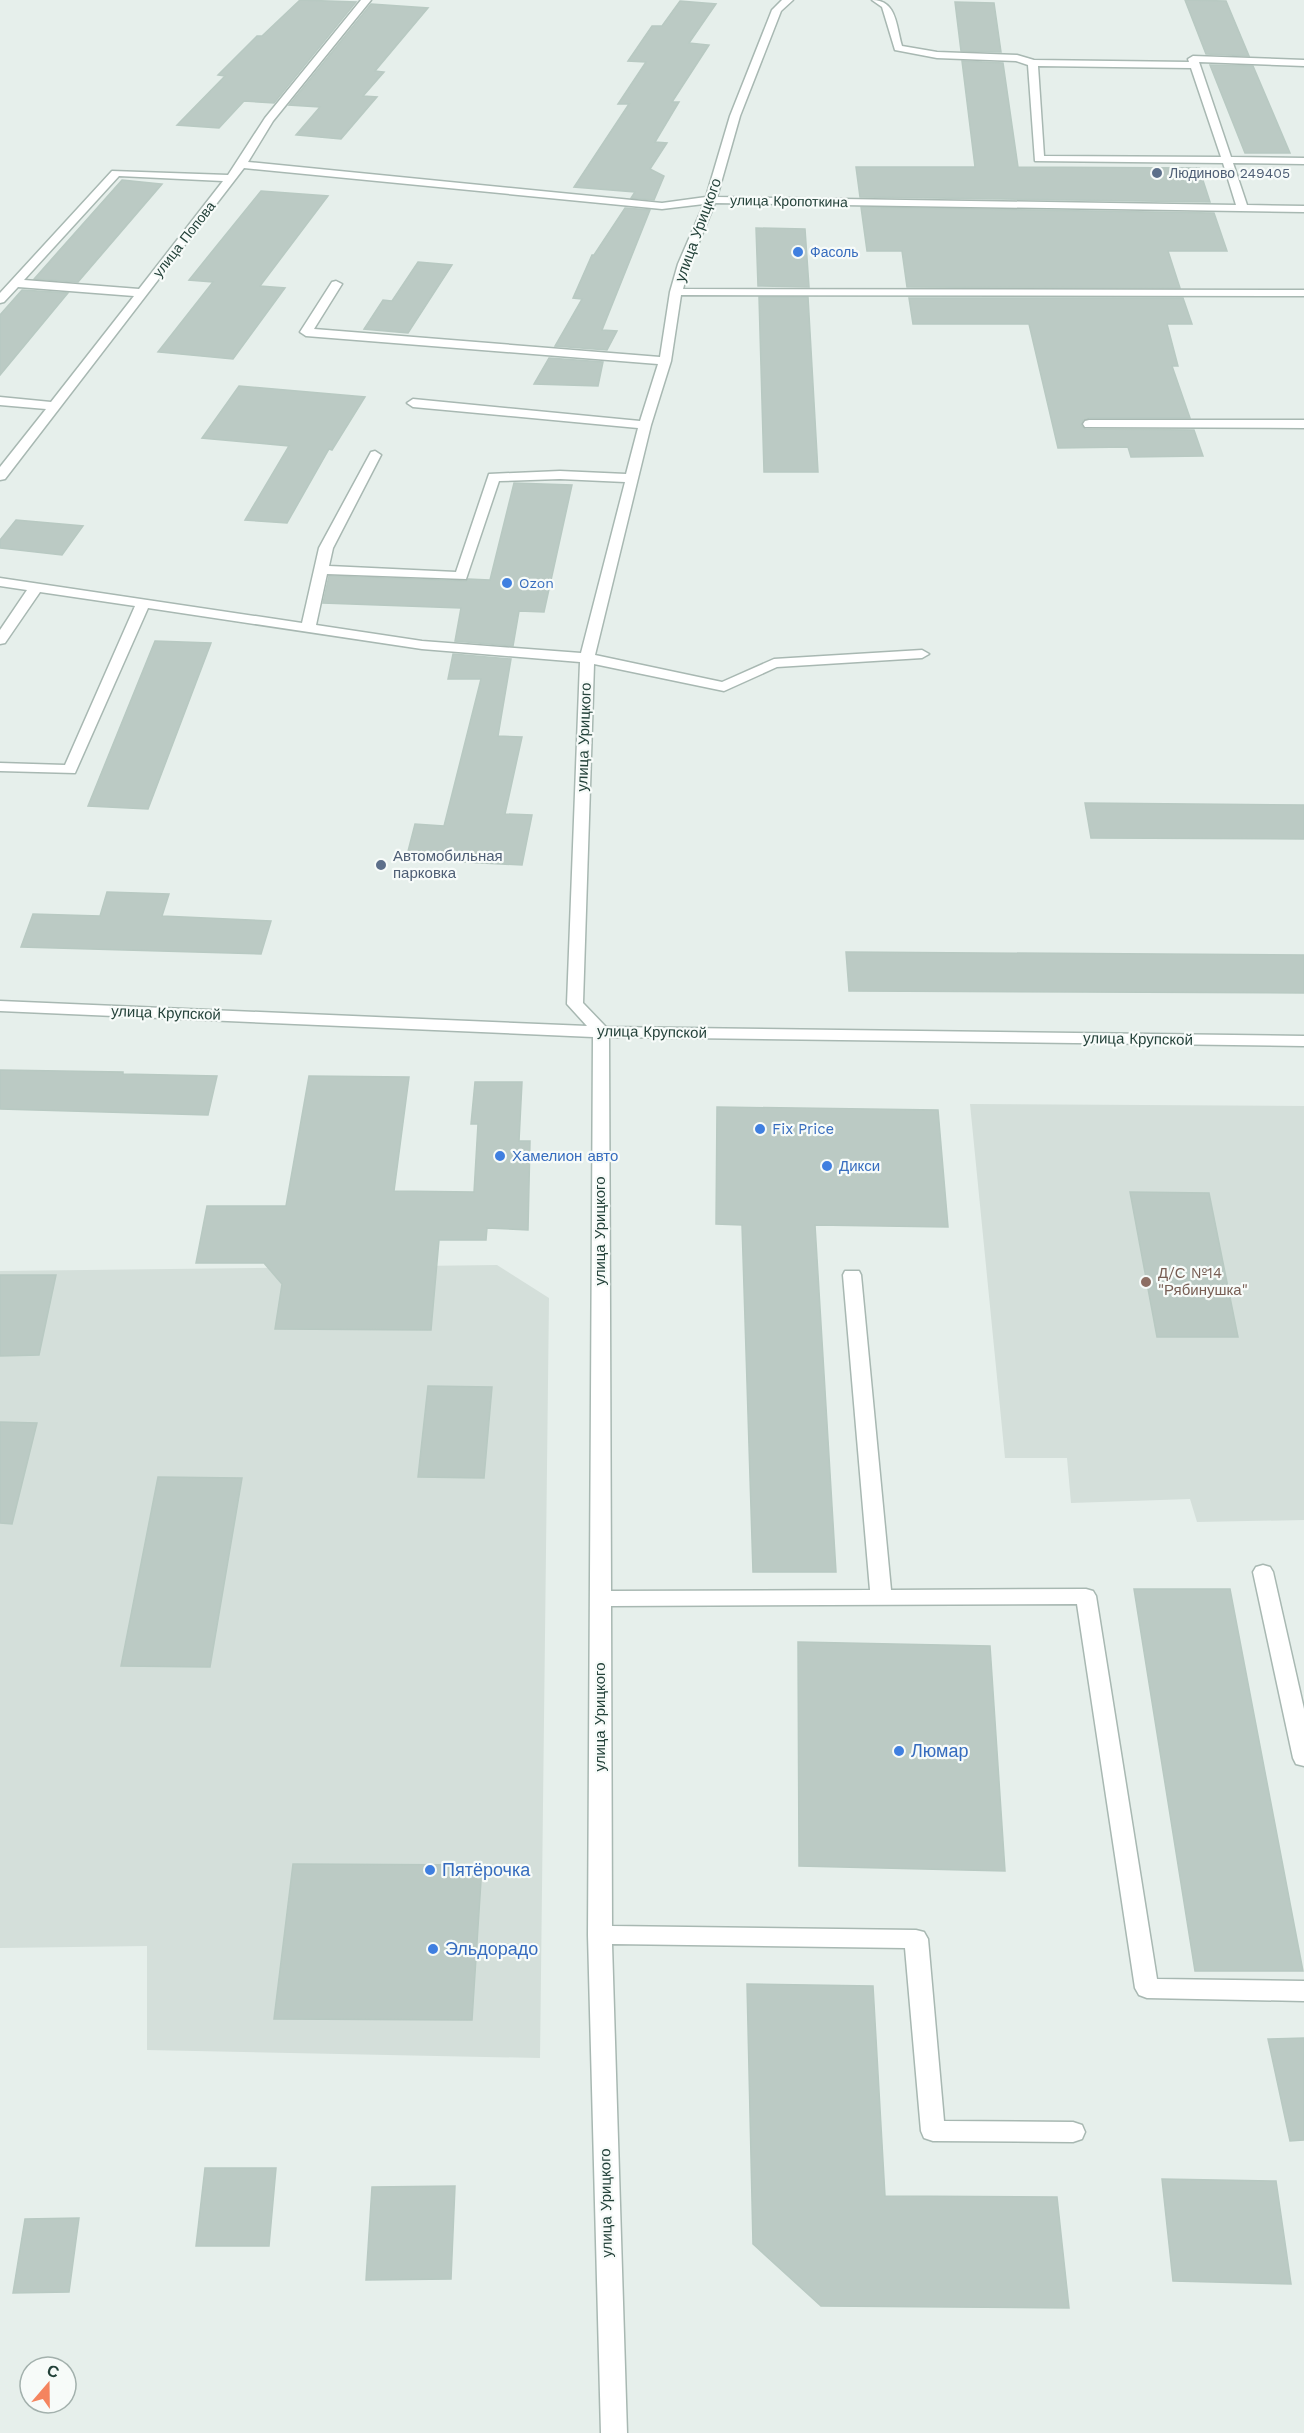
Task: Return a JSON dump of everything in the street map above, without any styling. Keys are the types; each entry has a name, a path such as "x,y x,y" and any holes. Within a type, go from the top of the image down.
{"street":[{"name":"улица Попова","path":"0,476 241,165 269,120 366,0"},
{"name":"улица Урицкого","path":"614,2433 600,1935 601,1032 575,1004 587,658 645,425 665,361 676,292 684,264 711,200 735,116 777,10 788,0"},
{"path":"877,0 886,6 898,48 937,55 1017,58 1033,63 1195,65"},
{"path":"1243,208 1193,60 1304,63"},
{"path":"1033,63 1039,159 1304,161"},
{"name":"улица Кропоткина","path":"241,165 662,206 711,200 1304,209"},
{"path":"0,300 116,173 230,178"},
{"path":"16,283 142,293"},
{"path":"336,284 306,332 665,361"},
{"path":"676,292 1304,293"},
{"path":"0,401 54,406"},
{"path":"413,404 645,425"},
{"path":"1089,424 1304,424"},
{"path":"308,628 326,548 375,455"},
{"path":"321,570 461,576 494,477 560,475 632,478"},
{"path":"0,582 422,645 587,658 724,687 774,663 922,654"},
{"path":"0,640 37,586"},
{"path":"0,767 70,770 143,603"},
{"name":"улица Крупской","path":"0,1006 601,1032 1304,1041"},
{"path":"852,1275 881,1597"},
{"path":"1263,1572 1304,1758"},
{"path":"600,1599 1086,1596 1147,1988 1304,1991"},
{"path":"600,1935 916,1939 933,2131 1073,2132"}],"shaded area":[{"name":"Д/С №14 \"Рябинушка\"","path":"970,1104 1304,1106 1304,1520 1197,1522 1190,1499 1071,1503 1067,1458 1005,1458"},
{"path":"497,1265 549,1298 540,2058 147,2050 147,1946 0,1948 0,1271"}],"building":[{"path":"300,0 356,2 274,103 244,101 219,128 177,125 225,76 218,75 257,36 262,36"},
{"path":"1185,0 1226,1 1249,56 1206,54"},
{"path":"680,1 716,4 689,43 709,45 672,102 679,102 655,142 667,143 650,169 664,176 654,200 631,198 635,192 574,187 629,104 618,104 646,62 628,61 652,26 662,26"},
{"path":"955,2 994,3 1001,52 961,51"},
{"path":"371,4 428,8 375,71 384,72 363,96 377,97 341,139 296,135 320,107 289,105"},
{"path":"962,61 1003,63 1018,167 1199,168 1210,202 860,197 856,167 975,167"},
{"path":"1210,65 1253,66 1290,153 1245,153"},
{"path":"122,180 162,184 78,282 34,279"},
{"path":"261,191 328,196 260,286 285,288 233,359 158,352 213,282 189,280"},
{"path":"861,207 1214,213 1227,251 1168,251 1180,288 907,287 902,251 867,251"},
{"path":"625,208 650,210 602,330 617,331 607,350 555,346 582,299 573,298 592,255"},
{"path":"756,228 805,229 809,287 758,286"},
{"path":"418,262 452,265 408,333 364,329 383,300 392,301"},
{"path":"22,290 68,293 0,375 0,315"},
{"path":"759,297 808,297 818,472 764,472"},
{"path":"909,298 1183,298 1192,324 1167,324 1178,366 1172,366 1190,418 1089,418 1083,420 1081,425 1085,429 1194,430 1203,456 1131,457 1128,447 1058,448 1029,324 913,324"},
{"path":"549,358 603,362 598,386 534,384"},
{"path":"239,386 365,397 332,450 329,449 287,523 245,520 289,446 202,438"},
{"path":"514,483 572,485 544,612 519,611 513,646 455,641 461,608 323,603 329,576 490,580"},
{"path":"16,520 83,526 62,555 0,548 0,540"},
{"path":"155,641 211,643 148,809 88,806"},
{"path":"453,654 511,659 498,736 522,737 505,814 532,815 522,865 406,859 415,824 444,826 481,679 448,679"},
{"path":"1085,803 1304,805 1304,839 1091,838"},
{"path":"107,892 169,894 162,916 271,921 261,954 21,947 33,914 100,916"},
{"path":"846,952 1304,955 1304,993 849,991"},
{"path":"0,1070 217,1076 208,1115 0,1109"},
{"path":"309,1076 409,1077 394,1191 474,1192 478,1124 471,1124 475,1082 522,1082 519,1141 530,1141 528,1230 487,1228 486,1240 439,1240 431,1330 275,1329 282,1284 264,1263 196,1263 207,1206 286,1206"},
{"path":"717,1107 938,1110 948,1227 815,1225 836,1572 753,1572 742,1225 716,1224"},
{"path":"1130,1192 1209,1193 1238,1337 1157,1337"},
{"path":"0,1275 56,1275 39,1355 0,1356"},
{"path":"428,1386 492,1387 484,1478 418,1477"},
{"path":"0,1422 37,1423 12,1524 0,1523"},
{"path":"158,1477 242,1478 210,1667 121,1666"},
{"path":"1134,1589 1230,1589 1303,1971 1195,1971"},
{"path":"798,1642 990,1646 1005,1871 799,1866"},
{"path":"293,1864 482,1865 472,2020 274,2019"},
{"path":"747,1984 873,1986 885,2196 1057,2197 1069,2308 821,2306 753,2244"},
{"path":"1304,2038 1304,2140 1290,2141 1268,2039"},
{"path":"205,2168 276,2168 269,2246 196,2246"},
{"path":"1162,2179 1276,2181 1291,2284 1173,2281"},
{"path":"455,2186 451,2279 366,2280 372,2187"},
{"path":"79,2218 69,2292 13,2293 25,2219"}],"place":[{"name":"Людиново 249405","path":"1157,173"},
{"name":"Фасоль","path":"798,252"},
{"name":"Ozon","path":"507,583"},
{"name":"Автомобильная парковка","path":"381,865"},
{"name":"Fix Price","path":"760,1129"},
{"name":"Хамелион авто","path":"500,1156"},
{"name":"Дикси","path":"827,1166"},
{"name":"Д/С №14 \"Рябинушка\"","path":"1146,1282"},
{"name":"Люмар","path":"899,1751"},
{"name":"Пятёрочка","path":"430,1870"},
{"name":"Эльдорадо","path":"433,1949"}]}
